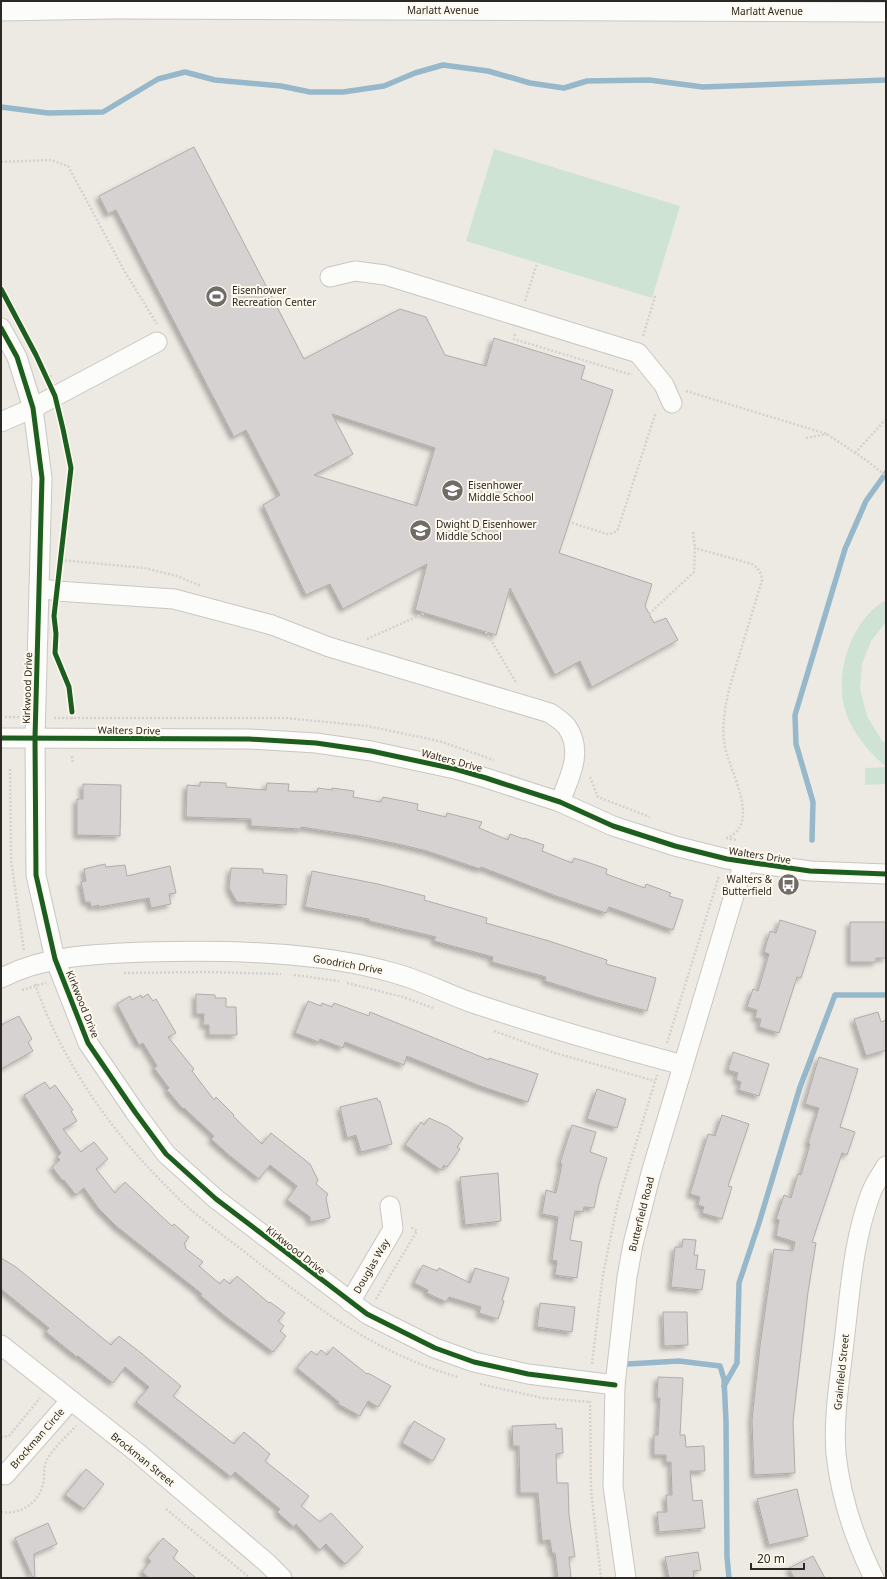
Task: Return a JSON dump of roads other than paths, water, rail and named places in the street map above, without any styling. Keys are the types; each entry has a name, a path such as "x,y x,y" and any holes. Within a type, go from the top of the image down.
{"street":[{"name":"Marlatt Avenue","path":"1,11 113,5 886,12"},
{"path":"330,277 355,271 385,275 638,353 664,385 672,403"},
{"name":"Kirkwood Drive","path":"1,328 17,356 33,408 42,478 34,738 36,875 55,959 88,1043 135,1112 166,1154 216,1199 350,1302 381,1322 435,1348 474,1362 528,1374 616,1385"},
{"path":"1,422 33,408 158,335"},
{"path":"39,588 57,591 174,599 272,625 329,647 550,713 567,727 574,744 575,761 560,802"},
{"name":"Walters Drive","path":"1,738 249,739 316,743 371,751 455,769 560,802 613,826 650,838 744,862 810,871 886,874"},
{"name":"Butterfield Road","path":"626,1578 613,1486 616,1385 624,1294 632,1244 651,1173 744,862"},
{"name":"Goodrich Drive","path":"1,978 30,966 55,959 189,951 266,954 337,960 395,973 451,995 547,1027 684,1065"},
{"name":"Grainfield Street","path":"874,1578 857,1543 844,1501 836,1452 837,1407 852,1275 863,1216 871,1191 886,1166"},
{"name":"Douglas Way","path":"350,1302 393,1229 390,1206"},
{"name":"Brockman Street","path":"1,1345 139,1454 267,1563 282,1578"},
{"name":"Brockman Circle","path":"5,1475 70,1401"}],"waterway":[{"path":"1,107 48,113 103,112 158,79 185,72 215,80 281,86 310,92 343,92 384,86 415,73 443,65 488,71 530,83 564,88 587,81 649,80 703,87 886,80"},
{"path":"812,840 813,802 796,744 795,715 845,549 866,501 886,473"},
{"path":"724,1386 737,1363 739,1283 759,1223 800,1087 835,995 886,995"},
{"path":"628,1364 679,1361 720,1366 724,1379 726,1421 727,1557 729,1578"}],"place":[{"name":"Eisenhower Recreation Center","path":"216,296"},
{"name":"Eisenhower Middle School","path":"453,491"},
{"name":"Dwight D Eisenhower Middle School","path":"421,530"},
{"name":"Walters & Butterfield","path":"788,885"}]}
